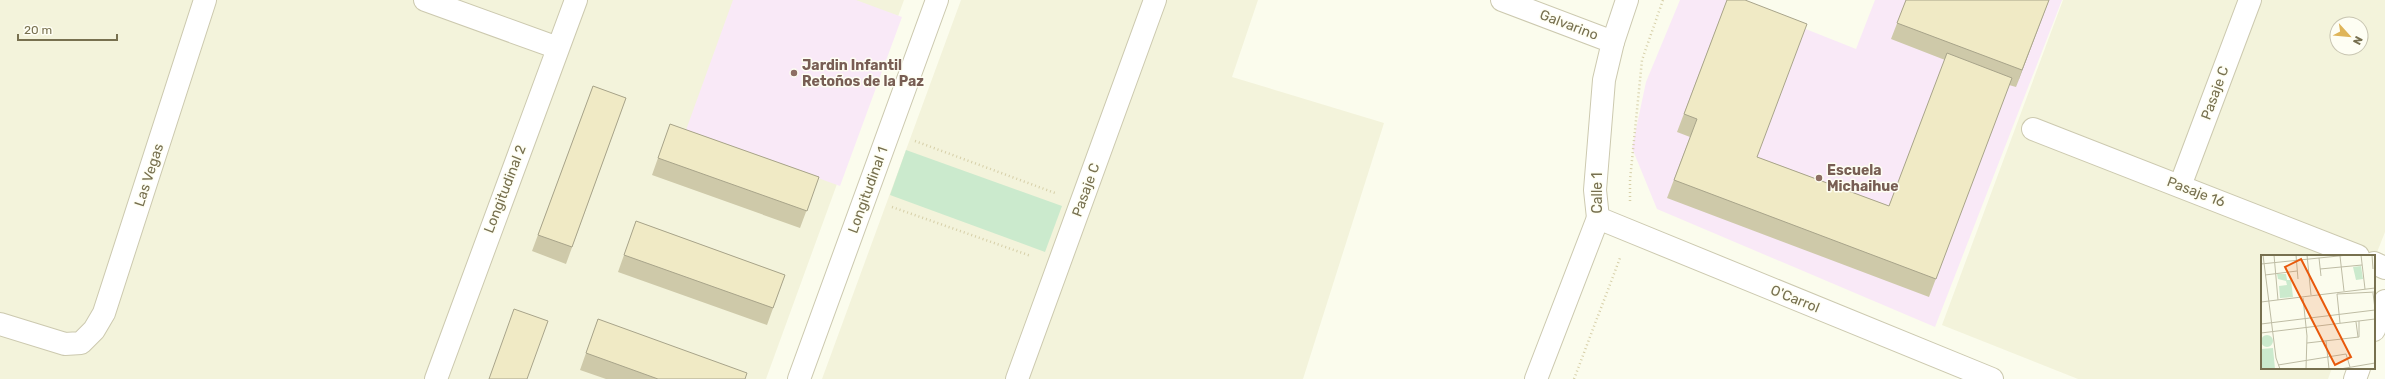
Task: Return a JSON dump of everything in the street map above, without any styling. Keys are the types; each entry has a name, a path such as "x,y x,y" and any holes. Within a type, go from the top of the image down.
{"street":[{"name":"Las Vegas","path":"0,324 65,344 81,343 94,330 104,313 205,0"},
{"path":"425,0 558,48"},
{"name":"Longitudinal 2","path":"436,379 576,0"},
{"name":"Longitudinal 1","path":"799,379 936,0"},
{"name":"Pasaje C","path":"1017,379 1155,0"},
{"name":"Galvarino","path":"1502,0 1613,42"},
{"name":"Calle 1","path":"1536,379 1598,218 1595,190 1604,80 1613,42 1627,0"},
{"name":"Pasaje C","path":"2180,186 2250,0"},
{"name":"Pasaje 16","path":"2033,128 2355,255"},
{"name":"O'Carrol","path":"1598,218 1992,379"},
{"path":"2375,263 2385,268"},
{"path":"2375,327 2385,302"},
{"path":"2355,379 2359,369"}],"path":[{"path":"889,131 1081,203"},
{"path":"865,198 1058,265"}],"shaded area":[{"path":"0,0 904,0 766,379 0,379"},
{"name":"Jardin Infantil Retoños de la Paz","path":"733,0 856,0 902,17 840,186 686,130"},
{"path":"961,0 1258,0 1232,77 1384,123 1303,379 822,379"},
{"name":"Escuela Michaihue","path":"1680,0 1733,0 1856,49 1875,0 2062,0 1935,327 1657,209 1632,148 1646,82"},
{"path":"2063,0 2385,0 2385,232 2375,257 2375,255 2261,255 2261,369 2332,369 2328,379 2078,379 1942,325"},
{"path":"906,150 1062,206 1045,252 890,195"}],"building":[{"path":"1727,0 1745,0 1807,24 1757,157 1889,206 1947,53 2012,78 1936,279 1674,180 1697,119 1684,114"},
{"path":"1906,0 2049,0 2022,70 1897,23"},
{"path":"593,86 626,98 572,247 538,235"},
{"path":"670,124 819,177 807,211 658,158"},
{"path":"636,221 785,275 773,308 624,255"},
{"path":"514,309 548,321 527,379 489,379"},
{"path":"598,319 747,373 745,379 658,379 586,353"}],"place":[{"name":"Jardin Infantil Retoños de la Paz","path":"794,73"},
{"name":"Escuela Michaihue","path":"1819,178"}]}
